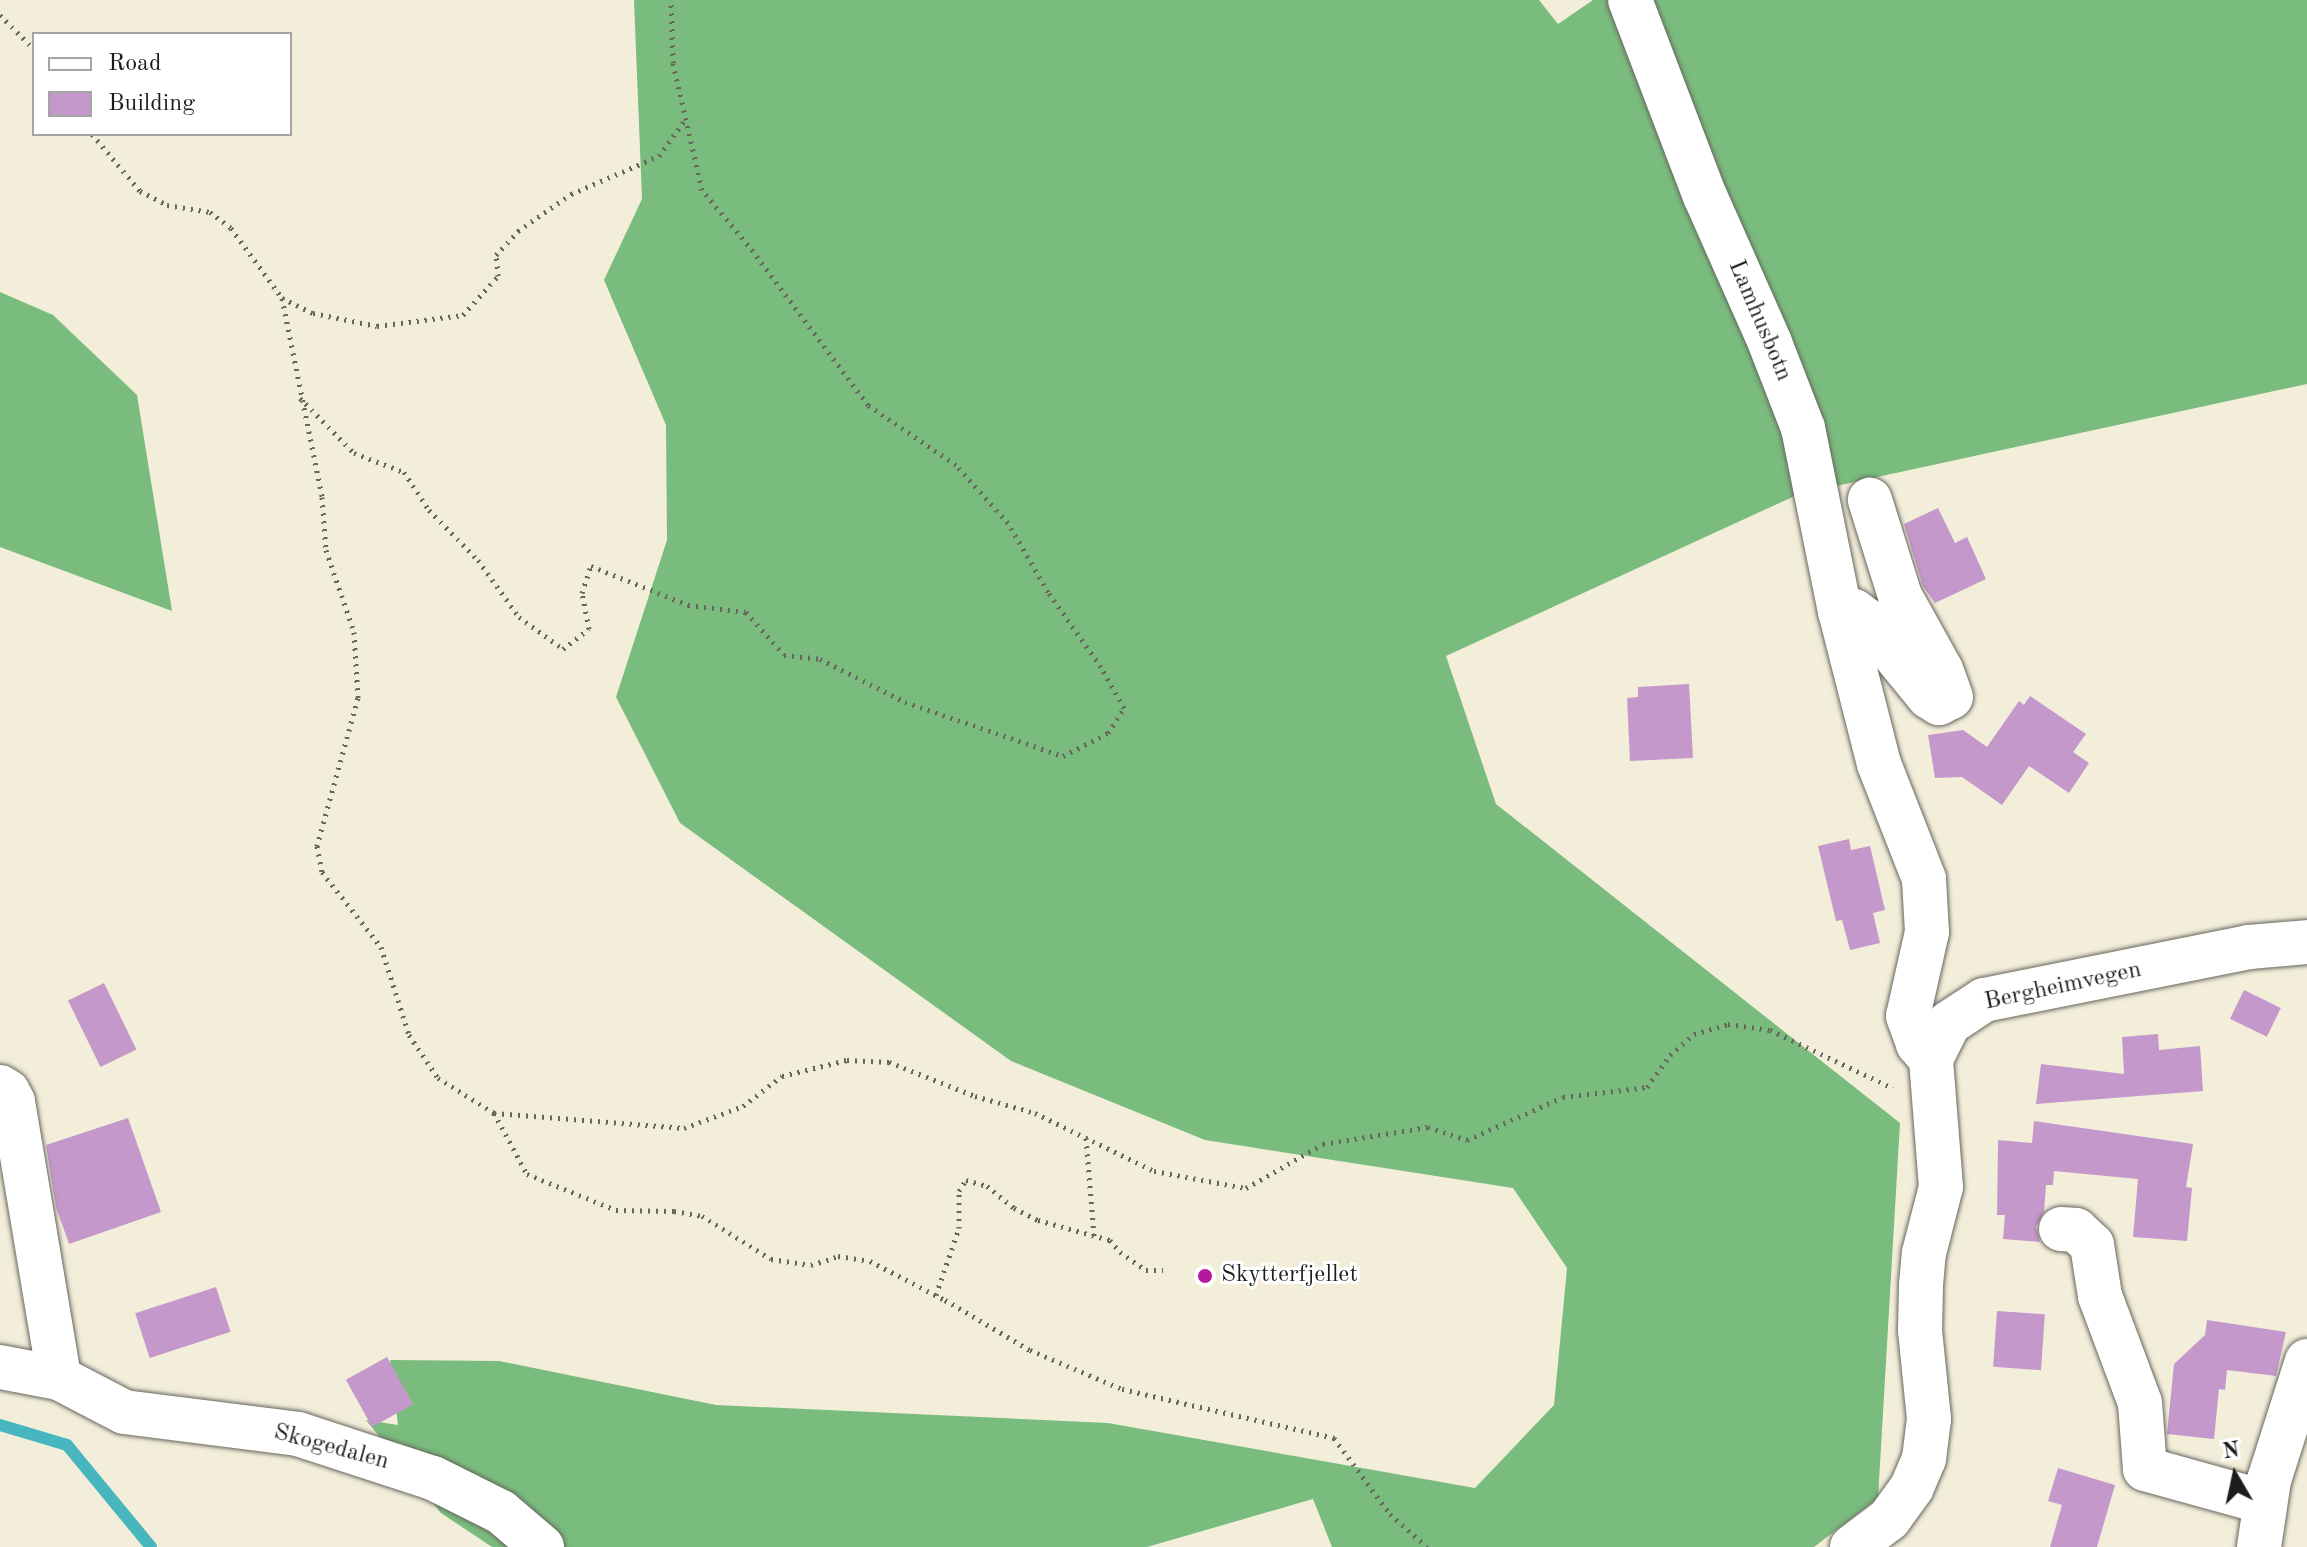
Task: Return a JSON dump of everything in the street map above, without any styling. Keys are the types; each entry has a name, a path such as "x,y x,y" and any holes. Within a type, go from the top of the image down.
{"street":[{"name":"Lamhusbotn","path":"1630,0 1645,20 1705,196 1770,343 1803,428 1840,611 1879,764 1924,879 1927,932 1908,1016 1918,1044 1931,1059"},
{"path":"1840,611 1854,611 1866,620 1929,697 1939,703 1951,697 1941,670 1900,596 1870,500"},
{"name":"Bergheimvegen","path":"1931,1059 1949,1023 1984,1000 2049,990 2249,947 2307,942"},
{"path":"1852,1547 1889,1519 1912,1487 1924,1459 1929,1419 1920,1330 1921,1285 1924,1253 1941,1187 1938,1109 1931,1059"},
{"path":"0,1087 8,1092 13,1102 59,1378"},
{"path":"2061,1229 2076,1230 2092,1245 2100,1296 2140,1403 2145,1469 2264,1502"},
{"path":"2259,1547 2264,1502 2307,1361"},
{"name":"Skogedalen","path":"0,1367 59,1378 124,1412 298,1434 433,1478 501,1512 542,1547"}],"path":[{"path":"300,398 354,453 404,472 429,510 478,560 519,617 563,649 589,629 582,593 591,566 688,605 746,612 784,655 820,659 905,702 1063,756 1108,733 1124,708 1008,523 956,465 868,405 753,251 702,190 673,63 671,0"},
{"path":"0,15 32,47"},
{"path":"282,298 313,313 377,326 463,315 498,276 496,255 518,231 571,194 659,156 685,119"},
{"path":"94,136 140,191 167,205 210,212 231,228 282,298 294,345 300,398 322,497 326,550 354,632 358,698 317,846 322,872 381,947 409,1035 438,1078 494,1113 684,1128 743,1106 782,1076 847,1060 889,1062 975,1096 1035,1113 1154,1171 1246,1188 1323,1144 1428,1127 1467,1140 1563,1097 1647,1087 1670,1055 1694,1034 1728,1024 1770,1030 1938,1109"},
{"path":"494,1113 527,1174 616,1210 674,1211 702,1216 771,1259 811,1265 838,1256 870,1261 1030,1350 1122,1389 1334,1438 1390,1514 1427,1547"},
{"path":"1086,1137 1094,1236"},
{"path":"936,1295 959,1228 959,1191 966,1180 987,1186 1014,1208 1038,1220 1110,1240 1120,1252 1146,1270 1163,1270"}],"green space":[{"path":"634,0 1539,0 1558,24 1593,0 2307,0 2307,384 1799,494 1446,656 1496,804 1900,1123 1878,1498 1814,1547 1332,1547 1313,1499 1147,1547 492,1547 441,1513 366,1420 398,1425 390,1360 499,1361 716,1405 1108,1423 1475,1488 1554,1405 1567,1268 1513,1188 1205,1140 1011,1061 680,823 616,697 667,540 666,425 604,280 642,199"},
{"path":"0,292 53,315 137,395 172,611 0,547"}],"building":[{"path":"1938,508 1955,543 1967,537 1986,579 1935,603 1923,586 1904,524"},
{"path":"1689,684 1693,758 1630,761 1627,698 1638,697 1638,687"},
{"path":"2030,696 2086,734 2073,752 2089,763 2069,793 2029,766 2002,805 1962,777 1935,778 1928,735 1963,730 1987,747 2019,701 2024,705"},
{"path":"1849,839 1851,850 1870,846 1885,910 1873,913 1880,943 1850,950 1842,920 1836,921 1818,846"},
{"path":"104,983 136,1050 100,1067 68,1001"},
{"path":"2244,990 2281,1008 2267,1037 2230,1019"},
{"path":"2158,1034 2159,1050 2200,1046 2203,1091 2036,1104 2041,1064 2124,1074 2122,1037"},
{"path":"128,1118 161,1212 69,1244 56,1207 46,1145"},
{"path":"2034,1121 2193,1144 2186,1187 2192,1188 2187,1241 2133,1237 2138,1179 2054,1171 2053,1185 2046,1185 2044,1212 2036,1227 2040,1242 2003,1239 2005,1215 1997,1215 1998,1140 2032,1143"},
{"path":"216,1287 231,1332 150,1358 135,1313"},
{"path":"1997,1311 2045,1314 2041,1370 1993,1367"},
{"path":"2207,1320 2286,1332 2276,1376 2227,1370 2225,1390 2219,1389 2214,1439 2167,1434 2174,1364 2205,1335"},
{"path":"387,1357 413,1404 372,1427 346,1380"},
{"path":"2058,1468 2115,1485 2097,1547 2050,1547 2062,1505 2048,1501"}],"waterway":[{"path":"0,1425 67,1445 151,1547"}],"place":[{"name":"Skytterfjellet","path":"1205,1276"}]}
